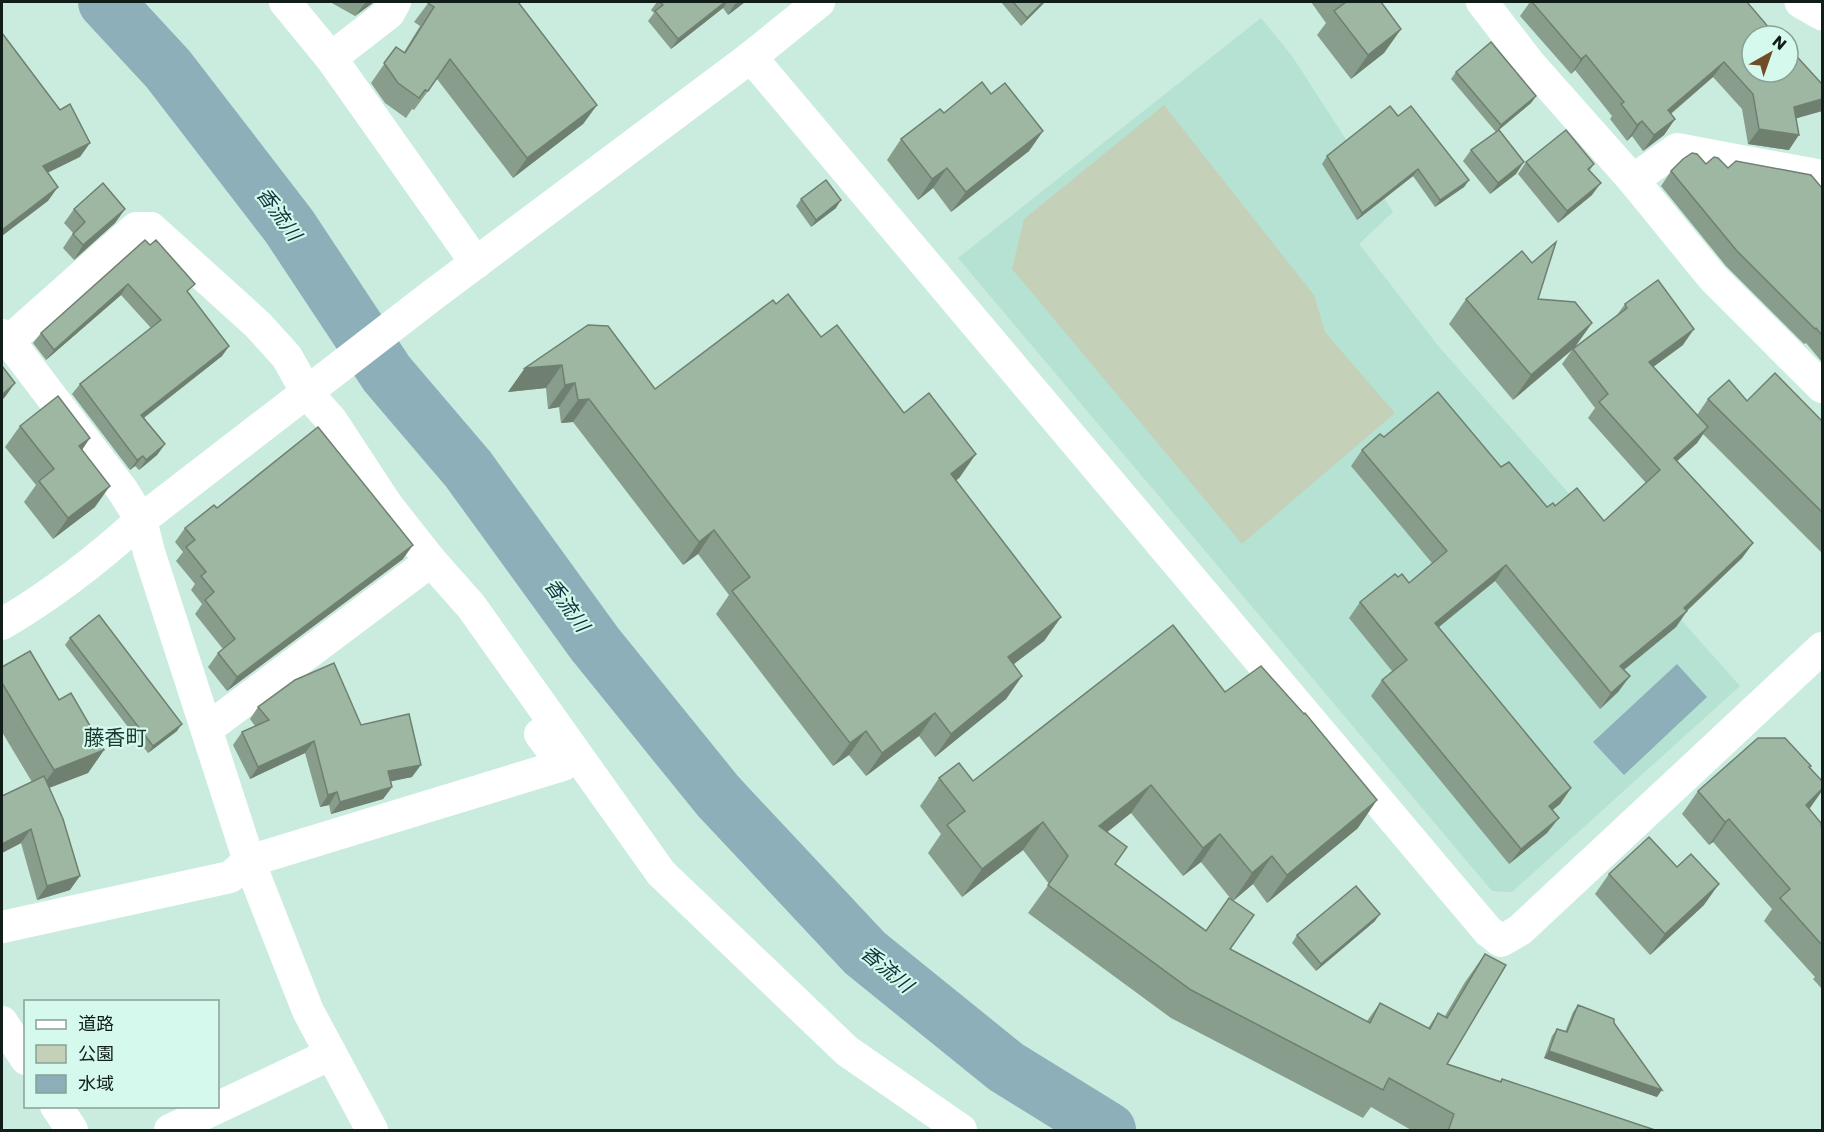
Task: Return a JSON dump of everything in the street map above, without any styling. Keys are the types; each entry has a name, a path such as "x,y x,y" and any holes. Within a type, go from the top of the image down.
{"highway":[{"path":"1801,2 1822,14"}],"street":[{"path":"285,2 331,58 476,263"},
{"path":"331,58 389,13 395,2"},
{"path":"2,624 32,606 110,548 141,520 434,294 751,57 819,2"},
{"path":"1482,2 1530,64 1633,180 1713,278 1822,387"},
{"path":"751,57 1480,922 1502,941 1520,930 1822,648"},
{"path":"1633,180 1677,149 1822,176"},
{"path":"372,1131 308,1011 249,861 149,552 141,520 123,490 5,338 136,228 151,228 258,325 314,387 332,421 387,505 431,561 471,606 661,873 847,1051 961,1131"},
{"path":"207,729 431,561"},
{"path":"2,927 230,877 249,861 563,765 458,621 471,606"},
{"path":"2,1022 24,1056"},
{"path":"219,1108 331,1054"},
{"path":"57,1108 72,1131"},
{"path":"170,1131 218,1108"}],"shaded area":[{"path":"1261,18 1292,56 1393,212 1359,244 1440,348 1740,686 1512,892 1492,891 958,258"}],"green space":[{"path":"1164,105 1314,295 1325,332 1395,413 1242,544 1012,269 1024,219"}],"water":[{"path":"1677,664 1707,697 1624,775 1593,742"}],"building":[{"path":"429,2 518,2 597,105 527,158 450,59 428,91 425,90 419,98 398,83 384,63 396,47 405,53 434,7"},
{"path":"660,2 725,2 678,39 655,11 663,5"},
{"path":"1013,2 1043,2 1027,18"},
{"path":"1346,2 1381,2 1401,29 1368,55 1334,11"},
{"path":"1532,2 1747,2 1766,24 1740,24 1740,80 1724,62 1668,110 1675,119 1654,135 1642,121 1637,125 1621,104 1624,102 1586,55 1581,59"},
{"path":"2,33 60,110 70,104 90,143 43,166 58,187 2,230"},
{"path":"1491,42 1536,96 1501,125 1456,72"},
{"path":"1800,60 1822,84 1822,99 1794,107 1799,135 1759,129 1753,94 1744,84 1800,84"},
{"path":"982,82 991,94 1005,83 1043,131 966,192 947,168 932,179 901,139 940,109 944,113"},
{"path":"1390,106 1398,116 1411,106 1469,180 1440,200 1418,169 1362,213 1327,156"},
{"path":"1499,130 1524,162 1498,183 1471,150"},
{"path":"1566,130 1594,164 1588,169 1601,183 1567,211 1526,162"},
{"path":"1692,153 1697,154 1706,164 1714,157 1728,168 1736,161 1811,175 1822,188 1822,335 1737,251 1671,171"},
{"path":"826,180 841,200 816,220 801,199"},
{"path":"103,183 125,209 83,245 73,234 85,222 74,209"},
{"path":"145,240 150,245 156,240 195,284 187,291 229,346 141,415 165,444 146,460 143,456 137,460 80,384 161,320 128,284 54,350 41,333"},
{"path":"1556,242 1538,299 1575,302 1592,323 1531,375 1466,299 1522,251 1532,263"},
{"path":"1658,280 1694,329 1649,362 1708,427 1674,458 1753,543 1684,608 1687,611 1620,666 1630,676 1611,693 1506,565 1435,623 1571,788 1549,806 1559,818 1521,849 1382,680 1407,660 1360,602 1395,574 1398,577 1402,574 1409,583 1447,551 1362,450 1380,434 1384,437 1438,392 1501,467 1509,462 1547,507 1553,503 1555,506 1577,488 1604,521 1660,470 1599,402 1608,394 1573,349 1627,308 1625,304"},
{"path":"788,294 821,337 837,325 904,413 929,393 976,454 951,474 1061,617 1008,657 1022,676 951,734 935,713 882,753 866,731 850,743 732,591 750,577 714,530 699,542 589,399 578,400 575,383 565,385 562,365 525,368 588,325 608,326 655,389 773,300 776,304"},
{"path":"2,366 15,383 2,395"},
{"path":"1775,373 1822,421 1822,512 1708,399 1729,380 1747,401"},
{"path":"58,396 90,438 79,446 110,486 68,518 39,481 54,469 20,426"},
{"path":"318,427 413,545 237,677 218,653 235,639 205,600 214,592 201,576 206,572 186,547 195,540 185,528 214,505 217,508"},
{"path":"99,615 182,724 153,746 70,638"},
{"path":"1173,625 1225,692 1261,666 1305,713 1377,800 1287,875 1272,856 1252,873 1220,834 1203,848 1151,785 1099,826 1127,847 1115,864 1206,931 1229,898 1254,915 1230,949 1370,1023 1380,1003 1430,1029 1438,1013 1447,1018 1485,954 1506,965 1447,1064 1501,1082 1502,1079 1658,1131 1448,1131 1454,1114 1389,1078 1383,1090 1191,990 1048,885 1068,856 1043,822 982,869 947,825 965,811 939,778 959,763 973,781"},
{"path":"30,651 59,700 71,693 104,750 54,770 2,683 2,667"},
{"path":"334,663 361,725 409,714 421,765 388,771 392,787 340,802 337,792 328,795 314,741 258,767 242,732 269,720 258,707 295,680"},
{"path":"1758,738 1785,738 1822,781 1822,789 1806,805 1821,823 1822,831 1822,945 1780,898 1790,889 1729,819 1725,822 1698,791"},
{"path":"44,776 63,819 80,876 47,886 31,829 2,844 2,796"},
{"path":"1649,837 1677,867 1691,854 1719,884 1665,934 1609,874"},
{"path":"1356,886 1380,914 1321,964 1297,935"},
{"path":"1578,1005 1614,1019 1614,1023 1662,1090 1549,1051 1557,1029 1567,1032"}],"waterway":[{"name":"香流川","path":"106,2 168,69 289,226 387,374 468,469 595,644 718,796 865,953 1006,1067 1108,1130"}],"district":[{"name":"藤香町","path":"115,738"}]}
